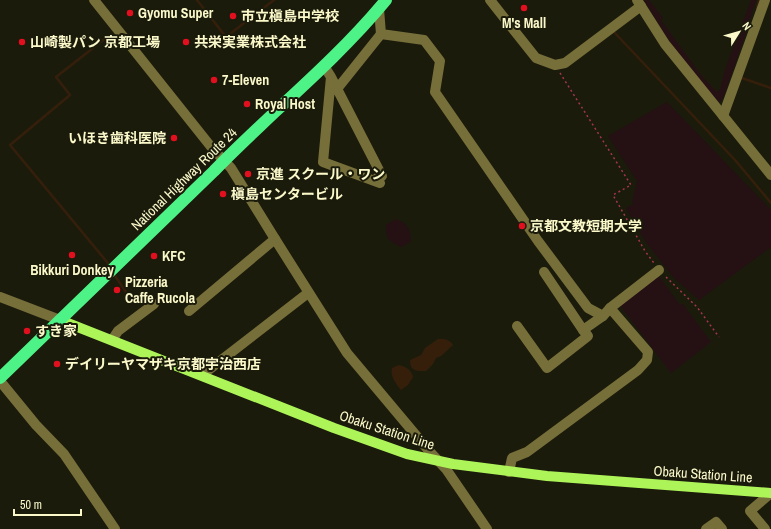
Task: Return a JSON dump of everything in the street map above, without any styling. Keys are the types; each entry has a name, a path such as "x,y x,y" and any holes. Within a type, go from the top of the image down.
{"highway":[{"name":"National Highway Route 24","path":"0,379 214,172 224,160 324,66 370,19 382,4"}],"main road":[{"name":"Obaku Station Line","path":"60,320 334,428 407,454 452,464 508,472 771,493"}],"street":[{"path":"94,0 212,148 231,168 346,353 446,469 487,529"},
{"path":"490,0 536,58 555,65 565,63 639,3 665,44 770,172"},
{"path":"723,116 766,2"},
{"path":"337,89 380,34 382,4"},
{"path":"380,34 424,40 440,61 435,92 538,241 579,296 588,308 603,316"},
{"path":"324,66 331,77 382,176 377,178 380,183 324,162 331,77"},
{"path":"189,311 275,239"},
{"path":"584,330 659,270"},
{"path":"517,326 547,368 588,336 544,272"},
{"path":"202,375 308,292"},
{"path":"0,297 60,320"},
{"path":"112,340 118,331 154,304"},
{"path":"508,472 512,458 527,452 638,370 647,360 648,352 610,308"},
{"path":"0,379 36,425 64,454 115,529"},
{"path":"765,529 750,511 771,493"},
{"path":"706,529 716,522 722,529"}],"path":[{"path":"555,65 631,185 613,195 645,251 659,270 696,307 720,337"}],"shaded area":[{"path":"644,0 649,0 663,18 661,20 701,75 717,92 720,89 726,67 751,0 756,0 723,98 717,105 668,39"},
{"path":"667,102 771,210 771,247 699,300 673,277 645,241 626,208 634,204 632,202 637,181 608,136"},
{"path":"396,219 408,227 410,233 411,241 402,247 391,242 386,234 386,225"},
{"path":"658,275 680,305 683,304 711,342 671,373 619,304"},
{"path":"438,339 447,340 453,345 441,356 436,358 433,364 426,371 417,371 413,369 410,364 410,360 421,355 425,348"},
{"path":"399,365 408,369 413,377 408,385 401,390 392,374 392,368"}],"waterway":[{"path":"197,0 226,37 274,0"},
{"path":"757,8 759,0"},
{"path":"613,31 735,160 771,203"},
{"path":"110,267 10,145 70,95 56,77 111,34"},
{"path":"739,77 771,88"},
{"path":"113,273 126,292"}],"place":[{"name":"M's Mall","path":"524,8"},
{"name":"Gyomu Super","path":"130,13"},
{"name":"市立槇島中学校","path":"233,16"},
{"name":"山崎製パン 京都工場","path":"22,42"},
{"name":"共栄実業株式会社","path":"186,42"},
{"name":"7-Eleven","path":"214,80"},
{"name":"Royal Host","path":"247,104"},
{"name":"いほき歯科医院","path":"174,138"},
{"name":"京進 スクール・ワン","path":"248,174"},
{"name":"槇島センタービル","path":"223,194"},
{"name":"京都文教短期大学","path":"522,226"},
{"name":"Bikkuri Donkey","path":"72,255"},
{"name":"KFC","path":"154,256"},
{"name":"Pizzeria Caffe Rucola","path":"117,290"},
{"name":"すき家","path":"27,331"},
{"name":"デイリーヤマザキ京都宇治西店","path":"57,364"}]}
